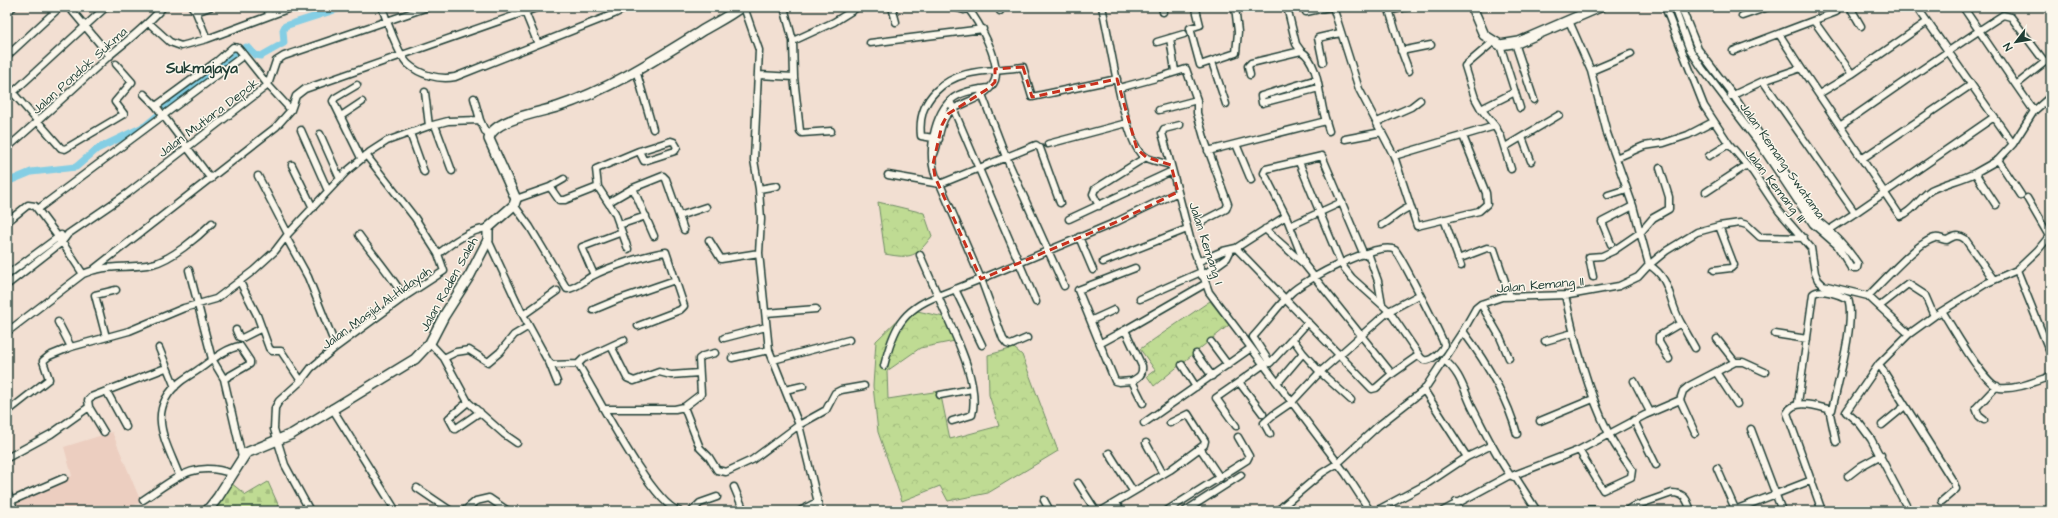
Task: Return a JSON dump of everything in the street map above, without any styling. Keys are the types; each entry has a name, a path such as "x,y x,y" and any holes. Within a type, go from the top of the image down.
{"street":[{"path":"7,12 12,7"},
{"path":"7,56 60,7"},
{"path":"68,7 110,56"},
{"path":"7,98 106,7"},
{"name":"Jalan Pondok Sukma","path":"7,148 149,23 163,7"},
{"path":"192,7 196,12 207,39"},
{"path":"196,12 210,7"},
{"path":"267,7 269,15"},
{"path":"149,23 170,42 177,46 181,46 207,39 293,7"},
{"path":"382,7 402,56 407,64 415,69 438,78 448,78 538,44 628,7"},
{"name":"Jalan Mutiara Depok","path":"7,285 62,242 68,234 128,193 186,146 268,86 271,71 276,61 284,56 428,7"},
{"path":"7,332 83,274 94,269 276,127 291,110 296,96 305,89 402,56 524,10 539,7"},
{"path":"489,134 493,129 503,123 584,96 636,70 743,7 760,50 759,75 756,85 754,160 759,189 761,219 759,253 769,350 799,425 820,511"},
{"path":"784,7 793,40 794,77 801,132 831,131"},
{"path":"793,40 834,22 858,7"},
{"path":"892,7 896,22"},
{"path":"936,139 945,117 954,108 989,88 995,82 995,69 983,29 968,8 964,10 954,7"},
{"path":"1102,7 1119,88 1128,123 1137,149 1146,158 1172,168"},
{"path":"1197,7 1196,9 1200,25 1190,28 1200,65 1234,54 1237,51 1238,32 1236,7"},
{"path":"1287,7 1296,44 1308,58 1317,79 1329,131"},
{"path":"1306,12 1329,7"},
{"path":"1333,7 1359,89 1394,156 1417,226 1479,210 1487,204 1486,193 1463,136"},
{"path":"1407,7 1392,10 1390,13 1401,51 1409,70"},
{"path":"1472,7 1482,30 1496,43 1520,108"},
{"path":"1510,169 1505,147 1495,126 1481,110 1465,66 1496,43 1515,44 1568,21 1580,11 1600,7"},
{"name":"Jalan Kemang III","path":"1665,7 1704,106 1729,144 1747,165 1779,210 1811,248 1815,273 1818,280 1823,285 1868,296 1909,334"},
{"name":"Jalan Kemang Swatama","path":"1674,7 1692,53 1759,143 1813,224 1827,231"},
{"name":"Jalan Kemang Swatama","path":"1681,7 1698,49 1733,95 1818,221 1827,231"},
{"path":"1742,16 1768,7"},
{"path":"1850,7 1861,26"},
{"path":"1917,7 1946,51 2013,144"},
{"path":"1963,7 2034,111"},
{"path":"524,10 538,44"},
{"path":"1733,51 1836,12"},
{"path":"1840,126 1946,51 2003,15 2008,15 2045,62 2016,85"},
{"path":"1568,21 1591,71 1600,109 1634,206 1649,265 1659,271 1666,283 1680,323 1695,348"},
{"path":"1814,21 1852,74"},
{"path":"1819,94 1852,74 1927,22"},
{"path":"870,43 983,29"},
{"path":"1323,62 1318,38 1340,32"},
{"path":"1157,42 1184,34"},
{"path":"1779,34 1886,192 1900,216 1932,190 1975,173 1998,160 2013,144 2034,111 2050,97"},
{"path":"1170,38 1176,71"},
{"path":"1515,44 1534,100"},
{"path":"1401,51 1431,45"},
{"path":"38,209 160,111 233,47 241,52 268,86 291,110"},
{"path":"1692,53 1698,49"},
{"path":"1250,75 1248,66 1251,64 1301,51"},
{"path":"160,111 241,52"},
{"path":"1591,71 1631,54"},
{"path":"1212,62 1226,104"},
{"path":"7,86 61,148 65,149 122,116 124,112 115,102 132,82 116,64"},
{"path":"936,139 921,136 920,127 923,109 928,99 942,84 956,76 995,69 1023,67 1032,97 1117,79"},
{"path":"1725,99 1763,81 1801,68"},
{"path":"1119,88 1186,69 1196,100 1199,120 1208,151 1228,204 1226,209 1198,223"},
{"path":"636,70 653,129"},
{"path":"759,75 794,77"},
{"path":"1317,79 1261,96 1262,103 1319,88"},
{"path":"1763,81 1855,213"},
{"path":"357,85 334,99 341,116 364,156 415,218 438,254"},
{"path":"1863,158 1971,85"},
{"path":"424,92 432,126 452,171"},
{"path":"981,92 960,94 950,101 941,112 933,157 935,177 940,184 981,278 1003,339 1007,344 1011,345 1027,338"},
{"path":"981,92 1006,157 1064,286"},
{"path":"1481,110 1515,92"},
{"path":"144,94 160,111 211,178"},
{"path":"474,98 480,120 485,131 489,134 492,147 515,202 566,288 572,288 594,275 633,261 666,252 684,306 683,308 638,326"},
{"path":"1159,110 1196,100"},
{"path":"1377,122 1411,107 1420,100"},
{"path":"950,101 980,168 1018,263 1036,302"},
{"path":"341,116 362,102"},
{"path":"1505,147 1560,115"},
{"path":"1827,231 1994,117"},
{"path":"7,412 49,379 43,362 44,359 71,348 129,331 184,308 216,299 240,282 253,272 340,179 364,156 387,141 448,121 480,120"},
{"path":"1208,151 1326,121"},
{"path":"1616,158 1644,146 1664,143 1688,135 1714,122"},
{"path":"1048,144 1128,123"},
{"name":"Jalan Kemang I","path":"1180,125 1164,129 1162,133 1187,229 1205,284 1212,298 1264,364 1338,463 1370,511"},
{"path":"1394,156 1495,126"},
{"path":"301,130 328,191"},
{"path":"1345,139 1382,132"},
{"path":"410,133 424,172"},
{"path":"320,134 340,179"},
{"path":"1522,137 1531,161"},
{"path":"628,249 609,202 598,187 596,169 639,151 671,141 674,142 676,147 675,151 644,161 639,151"},
{"path":"1236,144 1251,180"},
{"path":"1709,156 1729,144"},
{"path":"888,176 940,184 1029,146 1036,145 1040,148 1060,203"},
{"path":"1304,264 1286,216 1264,171 1323,156 1378,281 1382,304"},
{"path":"1098,206 1093,194 1095,189 1146,158"},
{"path":"1909,511 1881,455 1860,424 1846,412 1879,364 1909,334 1934,316 1994,280 2017,270 2038,250 2050,235 1998,160"},
{"path":"1298,162 1340,264 1352,278 1389,311 1419,355 1426,360 1442,351 1445,347 1443,340 1405,265 1397,252 1390,248 1366,254 1340,264 1315,277 1290,294 1253,337 1270,363 1308,322"},
{"path":"292,165 313,208"},
{"path":"1706,192 1747,165"},
{"path":"1069,219 1098,206 1172,168"},
{"path":"1592,277 1589,258 1610,253 1641,232 1653,218 1669,209 1669,197 1660,168"},
{"path":"1975,173 1996,205"},
{"path":"258,176 308,277 336,347"},
{"path":"609,202 633,188 663,176 666,179 684,230"},
{"path":"515,202 564,179"},
{"path":"550,186 559,200 565,200 598,187"},
{"path":"759,189 776,186"},
{"path":"633,188 654,236"},
{"path":"1608,194 1627,189"},
{"path":"884,366 893,336 901,322 917,305 1114,223 1178,192"},
{"name":"Jalan Raden Saleh","path":"242,457 246,453 292,434 332,408 415,359 430,343 444,316 470,275 488,240 488,228 515,202"},
{"path":"1290,226 1342,202"},
{"path":"7,222 28,205 35,206 58,236 83,274"},
{"path":"1382,225 1392,220 1400,211 1410,206"},
{"path":"1611,244 1602,222 1634,206"},
{"path":"679,216 706,207"},
{"path":"619,225 646,216"},
{"path":"1140,299 1201,274 1227,258 1234,249 1286,216"},
{"path":"1444,219 1461,266"},
{"path":"94,269 145,265 159,262 180,250 212,223"},
{"name":"Jalan Kemang II","path":"1277,511 1322,473 1338,463 1378,426 1424,390 1463,332 1469,319 1481,304 1489,300 1510,296 1565,295 1620,286 1638,277 1649,265 1666,251 1697,232 1719,226 1740,223 1746,225 1760,237 1804,238"},
{"path":"1714,270 1731,268 1734,265 1719,226"},
{"name":"Jalan Masjid Al-Hidayah","path":"310,511 285,466 276,440 274,429 275,408 279,401 301,381 311,368 336,347 404,297 444,271 438,254 454,242 480,229 488,228"},
{"path":"1103,262 1187,229"},
{"path":"1265,229 1304,264 1392,374"},
{"path":"1827,231 1852,255 1858,264 1857,268 1851,268 1827,231"},
{"path":"594,275 582,247 622,232"},
{"name":"Jalan Mutiara Depok","path":"7,275 58,236 68,234"},
{"path":"359,235 386,269 404,297"},
{"path":"1868,296 1906,258 1927,242 1936,238 1947,240 1954,236 1961,236 1965,239 1994,280"},
{"path":"1079,237 1093,270"},
{"path":"488,240 528,326 548,361 557,382"},
{"path":"708,240 721,259 759,253"},
{"path":"1458,259 1487,248 1494,249 1510,296"},
{"path":"1197,262 1223,251 1234,249"},
{"path":"1234,249 1287,299 1372,389 1376,388 1392,374 1419,355"},
{"path":"920,255 966,362 972,388 972,415 952,421"},
{"path":"1125,330 1142,366 1142,372 1140,376 1132,381 1119,382 1115,380 1092,320 1078,290 1135,268"},
{"path":"189,270 212,359 224,379 242,457 218,497 206,511"},
{"path":"2017,270 2051,355"},
{"path":"593,310 675,280"},
{"path":"240,282 262,328 269,348 272,351 281,351 301,381"},
{"path":"1101,343 1205,284"},
{"path":"1880,306 1908,284 1925,295 1934,316"},
{"path":"955,289 982,345"},
{"path":"106,337 96,296 116,290"},
{"path":"523,315 557,291"},
{"path":"1798,403 1812,301 1815,292 1834,294 1848,299 1850,304 1848,337 1832,410 1798,403 1791,406 1787,413 1822,511"},
{"path":"1270,434 1265,425 1265,421 1292,402 1320,372 1389,311 1419,295"},
{"path":"1565,295 1573,333 1593,399 1609,435 1632,470 1631,477 1604,490 1602,489 1579,450"},
{"path":"1481,304 1500,337 1509,358"},
{"path":"766,313 816,309"},
{"path":"1092,320 1114,310"},
{"path":"1942,311 1983,375 1996,386 2010,387 2051,376"},
{"path":"58,322 71,348"},
{"path":"1669,359 1659,342 1659,336 1680,323"},
{"path":"444,358 456,352 469,350 488,362 500,352 514,335 528,326"},
{"path":"724,338 766,327"},
{"path":"236,330 239,337 242,338 262,328"},
{"path":"1463,332 1475,347 1508,406 1517,434"},
{"path":"1545,341 1573,333"},
{"path":"1775,334 1807,339"},
{"path":"1294,337 1295,343 1320,372 1351,400"},
{"path":"1717,339 1735,362"},
{"path":"548,361 552,365 578,364 583,359 624,340"},
{"path":"773,360 849,340"},
{"path":"1211,342 1228,365"},
{"path":"430,343 444,358 468,402 504,434 517,443"},
{"path":"179,475 160,420 160,410 175,387 212,359 232,348 240,346 250,361 248,366 224,379"},
{"path":"612,346 626,378 630,381 659,372 671,375 699,373"},
{"path":"159,348 175,387"},
{"path":"1144,423 1251,348"},
{"path":"732,358 769,350"},
{"path":"605,409 675,409 684,407 700,394 700,358 714,353"},
{"path":"1281,379 1304,353"},
{"path":"1196,354 1212,376"},
{"path":"1444,360 1451,365 1460,379 1492,445 1537,511"},
{"path":"1443,511 1456,502 1512,475 1579,450 1650,412 1680,400 1686,388 1735,362 1743,362 1765,372"},
{"path":"578,364 646,478 670,507 679,511"},
{"path":"1236,426 1216,398 1264,364"},
{"path":"1879,364 1954,483 1956,490 1942,501"},
{"path":"1182,365 1196,387"},
{"path":"104,432 89,407 88,400 90,396 107,392 163,369"},
{"path":"1716,372 1737,404"},
{"path":"1132,381 1143,402"},
{"path":"1634,381 1650,412"},
{"path":"1238,382 1263,414"},
{"path":"785,390 804,386"},
{"path":"684,407 700,448 707,454 719,472 726,472 752,460 799,425 826,410 835,393 841,390 864,386"},
{"path":"1984,420 1979,416 1976,408 1996,386"},
{"path":"940,396 972,388"},
{"path":"1424,390 1466,457"},
{"path":"107,392 126,427"},
{"path":"1540,421 1593,399"},
{"path":"1680,400 1695,433"},
{"path":"468,402 449,418 455,429 480,412"},
{"path":"1882,425 1905,406"},
{"path":"7,458 51,434 89,407"},
{"path":"332,408 396,511"},
{"path":"1829,409 1836,442"},
{"path":"1101,511 1163,474 1200,448 1205,441 1189,415 1186,414 1170,423"},
{"path":"1634,420 1656,465"},
{"path":"1752,429 1782,511"},
{"path":"1166,511 1238,467 1249,456 1238,436"},
{"path":"1146,443 1163,474"},
{"path":"1376,511 1425,485 1466,457 1492,445"},
{"path":"1200,448 1220,478"},
{"path":"1109,453 1133,492"},
{"path":"1848,476 1861,466 1881,455"},
{"path":"1717,468 1734,511 1812,480"},
{"path":"143,500 179,475 202,469 224,470 233,474"},
{"path":"1185,511 1241,475"},
{"path":"11,501 64,478"},
{"path":"1078,483 1096,511"},
{"path":"734,487 744,511"},
{"path":"417,488 452,511"},
{"path":"7,492 15,511"},
{"path":"1626,511 1632,507 1672,493 1679,493 1685,496 1691,511"},
{"path":"692,511 700,503 717,497"},
{"path":"464,511 476,501 489,498 508,511"},
{"path":"1044,500 1050,511"},
{"path":"800,511 817,502"},
{"path":"1456,502 1460,511"},
{"path":"1116,503 1121,511"},
{"path":"1586,511 1594,511"}],"highlighted area":[{"path":"1023,67 1032,97 1117,79 1137,149 1146,157 1171,165 1178,192 1114,223 981,279 935,177 933,164 942,125 948,114 989,88 995,82 995,69"}],"shaded area":[{"path":"112,432 141,502 123,511 16,511 13,501 72,476 64,447"}],"green space":[{"path":"878,202 924,213 932,236 922,248 913,255 901,256 885,254"},
{"path":"1210,301 1229,325 1154,386 1147,376 1155,370 1140,349"},
{"path":"909,309 948,318 955,341 920,348 887,371 888,399 940,391 950,439 999,426 989,395 988,355 1014,348 1022,355 1058,451 988,493 948,501 940,486 902,501 878,432 873,386 876,341"},
{"path":"268,482 281,511 210,511 231,483 246,495"}],"waterway":[{"path":"7,182 31,172 76,167 97,149 145,126 197,83 246,47 249,48 255,55 261,56 284,43 283,30 285,26 344,7"}],"district":[{"name":"Sukmajaya","path":"202,68"}]}
